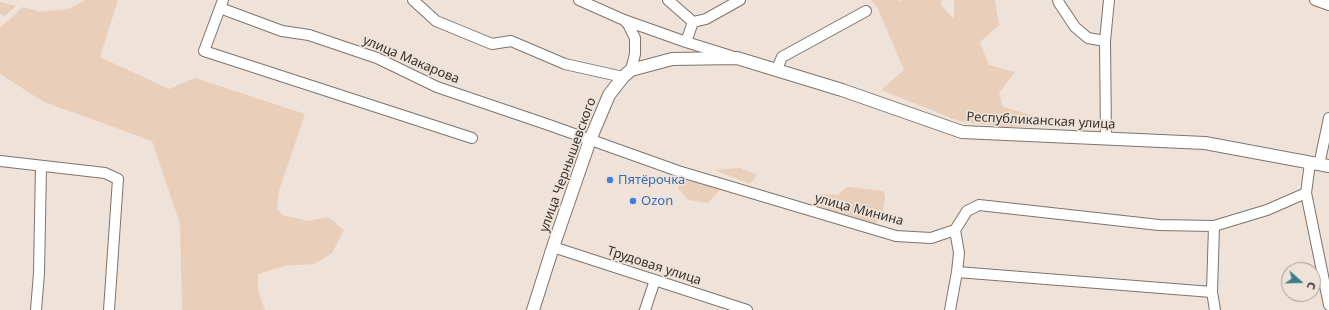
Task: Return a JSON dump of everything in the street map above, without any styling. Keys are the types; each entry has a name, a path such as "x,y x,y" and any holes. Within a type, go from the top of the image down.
{"street":[{"path":"413,0 436,21 492,44 511,41 564,64 627,74 672,59 737,58"},
{"path":"579,0 624,20 737,58"},
{"path":"668,0 693,22"},
{"path":"693,22 706,19 740,0"},
{"path":"1058,0 1074,27 1088,38 1105,41"},
{"path":"1106,138 1105,41 1109,0"},
{"path":"1315,0 1329,4"},
{"path":"222,4 204,51 472,138"},
{"name":"улица Макарова","path":"222,4 282,31 309,35 377,58 437,87 590,140"},
{"path":"777,69 782,57 866,11"},
{"path":"624,20 628,24 634,38 635,54 627,74"},
{"path":"686,42 693,22"},
{"name":"Республиканская улица","path":"737,58 842,90 962,132 1205,143 1320,165"},
{"name":"улица Чернышевского","path":"533,310 590,140 609,94 627,74"},
{"path":"1329,118 1320,165 1306,193 1329,305"},
{"name":"улица Минина","path":"590,140 678,171 896,236 931,238 955,230"},
{"path":"0,161 105,173 118,179 110,310"},
{"path":"36,310 39,273 41,166"},
{"path":"950,310 959,253 955,230 967,211 979,204 1159,225 1214,226 1267,210 1306,193"},
{"path":"1214,226 1212,292 1215,310"},
{"name":"Трудовая улица","path":"553,247 747,310"},
{"path":"957,272 1212,292"},
{"path":"645,310 655,280"}],"shaded area":[{"path":"85,0 118,0 100,57 169,89 195,78 305,114 279,191 277,209 282,215 309,221 328,217 344,230 332,253 314,264 284,266 258,274 258,290 265,310 182,310 180,224 152,141 44,102 0,74 0,28 23,7 41,12 69,9"},
{"path":"871,0 942,0 941,5 954,19 954,0 995,0 999,25 980,42 989,65 1015,72 999,93 1003,107 1067,125 1005,127 959,121 881,90 904,70 877,7"},
{"path":"0,2 16,6 5,16 0,14"},
{"path":"740,168 757,175 750,184 715,170"},
{"path":"680,177 721,189 708,203 688,200 678,188"},
{"path":"847,187 884,191 885,199 882,216 876,224 835,214 817,204 819,194 838,195"}],"place":[{"name":"Пятёрочка","path":"610,180"},
{"name":"Ozon","path":"633,201"}]}
